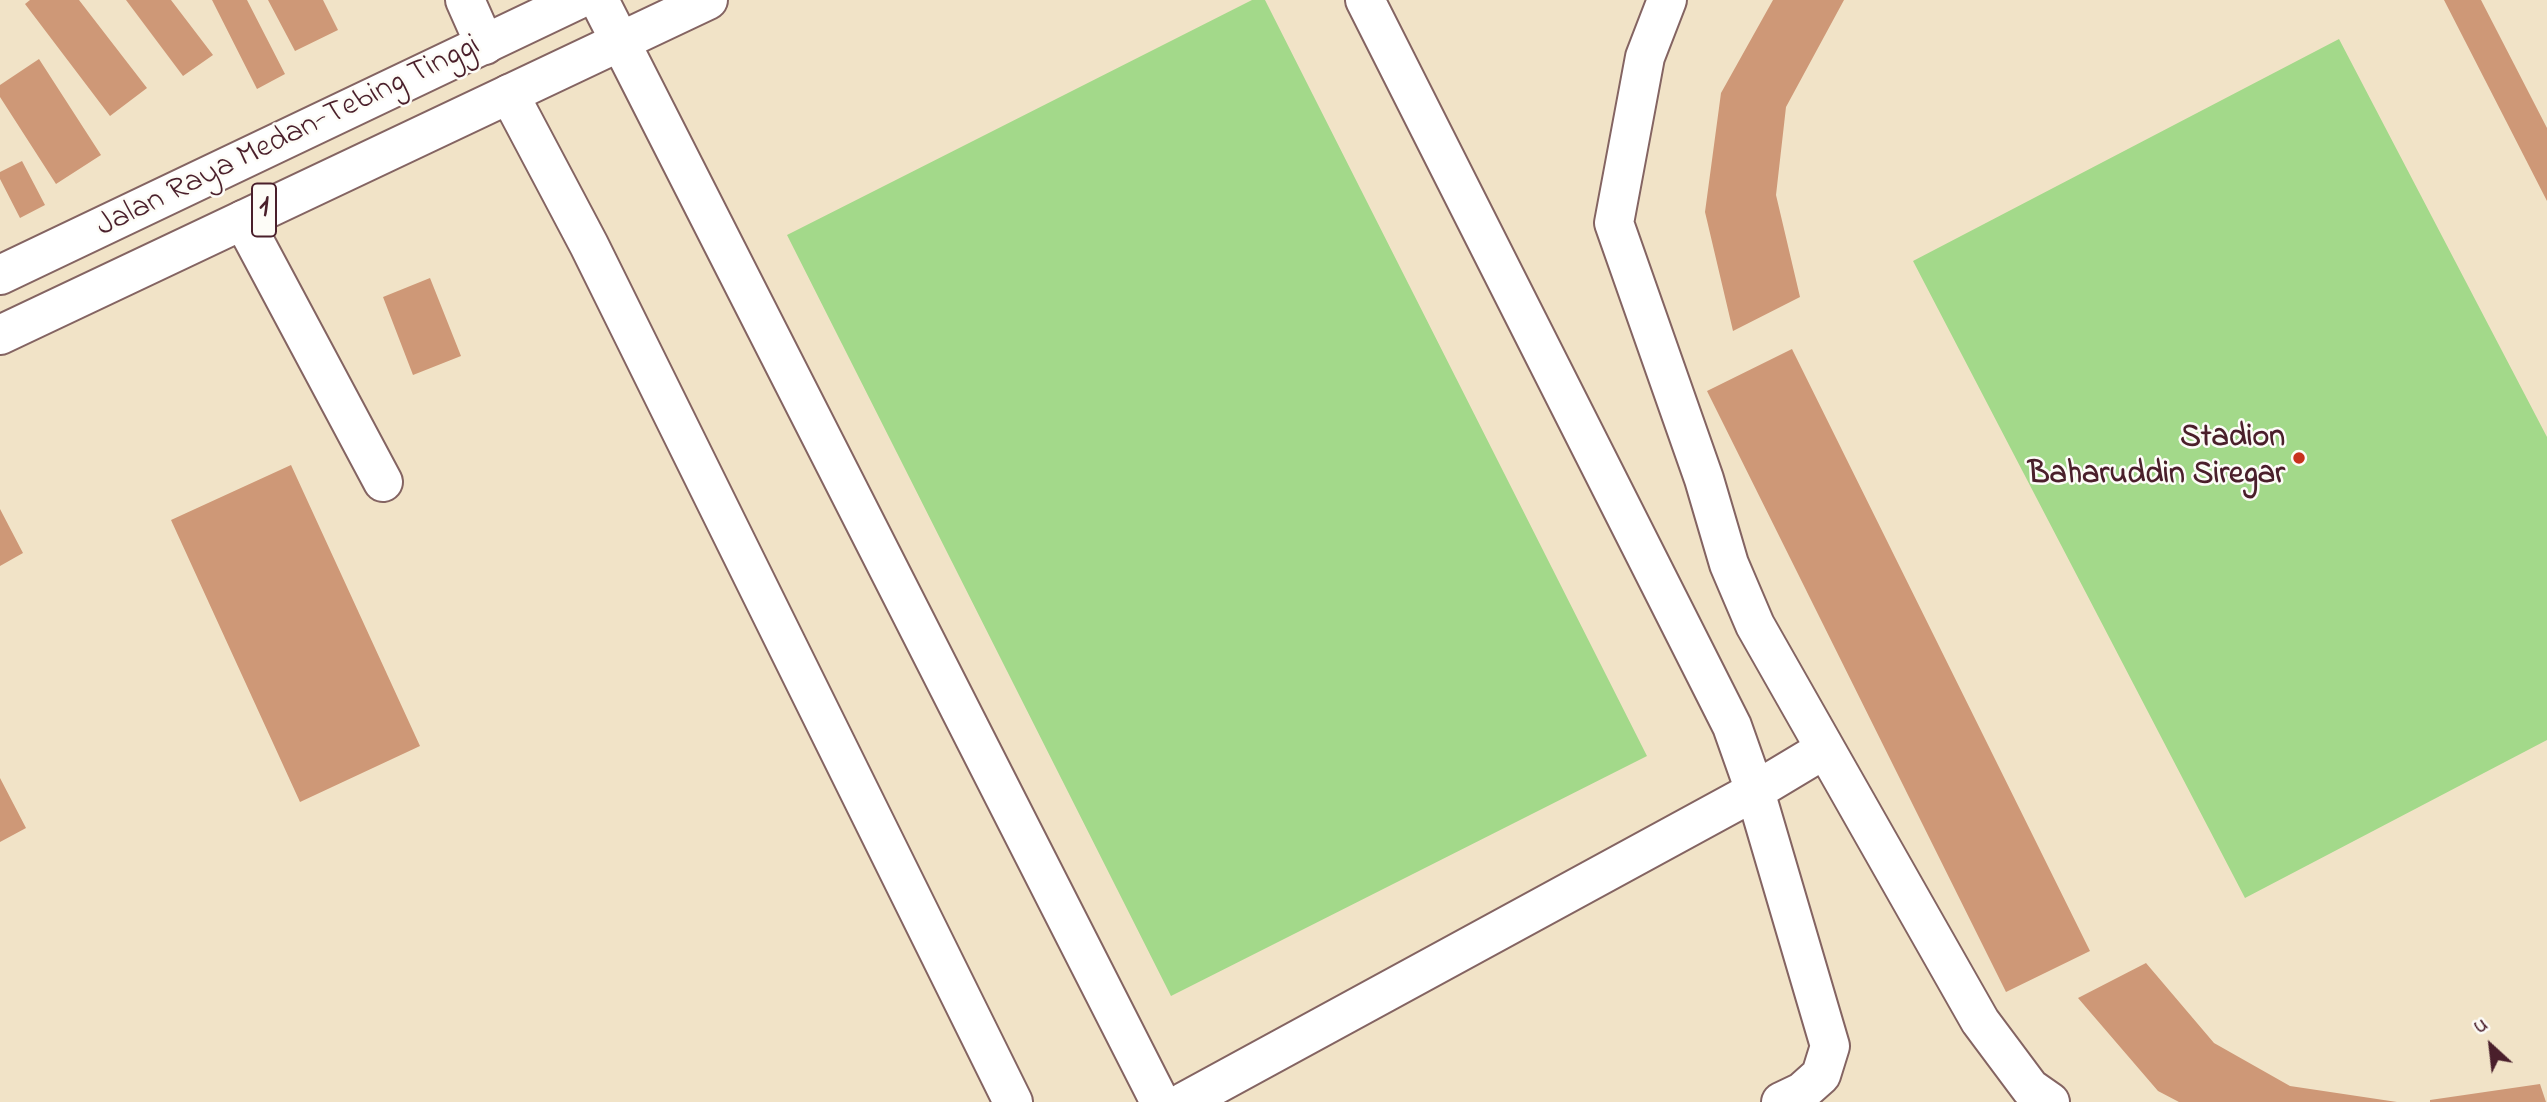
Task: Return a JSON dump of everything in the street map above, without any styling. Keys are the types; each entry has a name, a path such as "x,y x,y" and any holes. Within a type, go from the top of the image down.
{"main road":[{"path":"465,0 495,40"},
{"name":"Jalan Raya Medan-Tebing Tinggi","path":"0,335 708,0"},
{"path":"1365,0 1732,726 1755,791 1830,1046 1829,1088 1802,1093 1781,1102"},
{"path":"1667,0 1645,57 1614,223 1704,479 1729,564 1755,625 1980,1021 2030,1088 2050,1102"},
{"path":"581,2 1160,1102"},
{"name":"Jalan Raya Medan-Tebing Tinggi","path":"0,275 495,40 581,2"},
{"path":"519,89 589,245 1013,1102"},
{"path":"243,220 383,482"},
{"path":"1184,1102 1755,791 1825,748"}],"green space":[{"path":"1252,0 1265,0 1647,756 1171,996 787,235"},
{"path":"2339,39 2547,437 2547,740 2245,898 1913,261"}],"building":[{"path":"30,0 79,0 147,88 110,116 25,4"},
{"path":"126,0 171,0 213,55 183,76"},
{"path":"212,0 247,0 285,74 257,89"},
{"path":"268,0 323,0 338,30 295,51"},
{"path":"1773,0 1844,0 1786,107 1776,195 1800,297 1733,331 1705,212 1721,93"},
{"path":"2444,0 2481,0 2547,128 2547,201"},
{"path":"39,59 101,155 56,184 0,97 0,85"},
{"path":"22,161 45,205 20,218 0,179 0,172"},
{"path":"430,278 461,356 413,375 383,297"},
{"path":"1792,349 2090,951 2006,992 1707,391"},
{"path":"291,465 420,746 300,802 171,520"},
{"path":"0,509 23,553 0,566"},
{"path":"0,778 26,828 0,842"},
{"path":"2146,963 2214,1043 2290,1086 2397,1102 2179,1102 2158,1091 2078,998"},
{"path":"2540,1084 2546,1102 2430,1102 2430,1100"}],"place":[{"name":"Stadion Baharuddin Siregar","path":"2299,458"}]}
